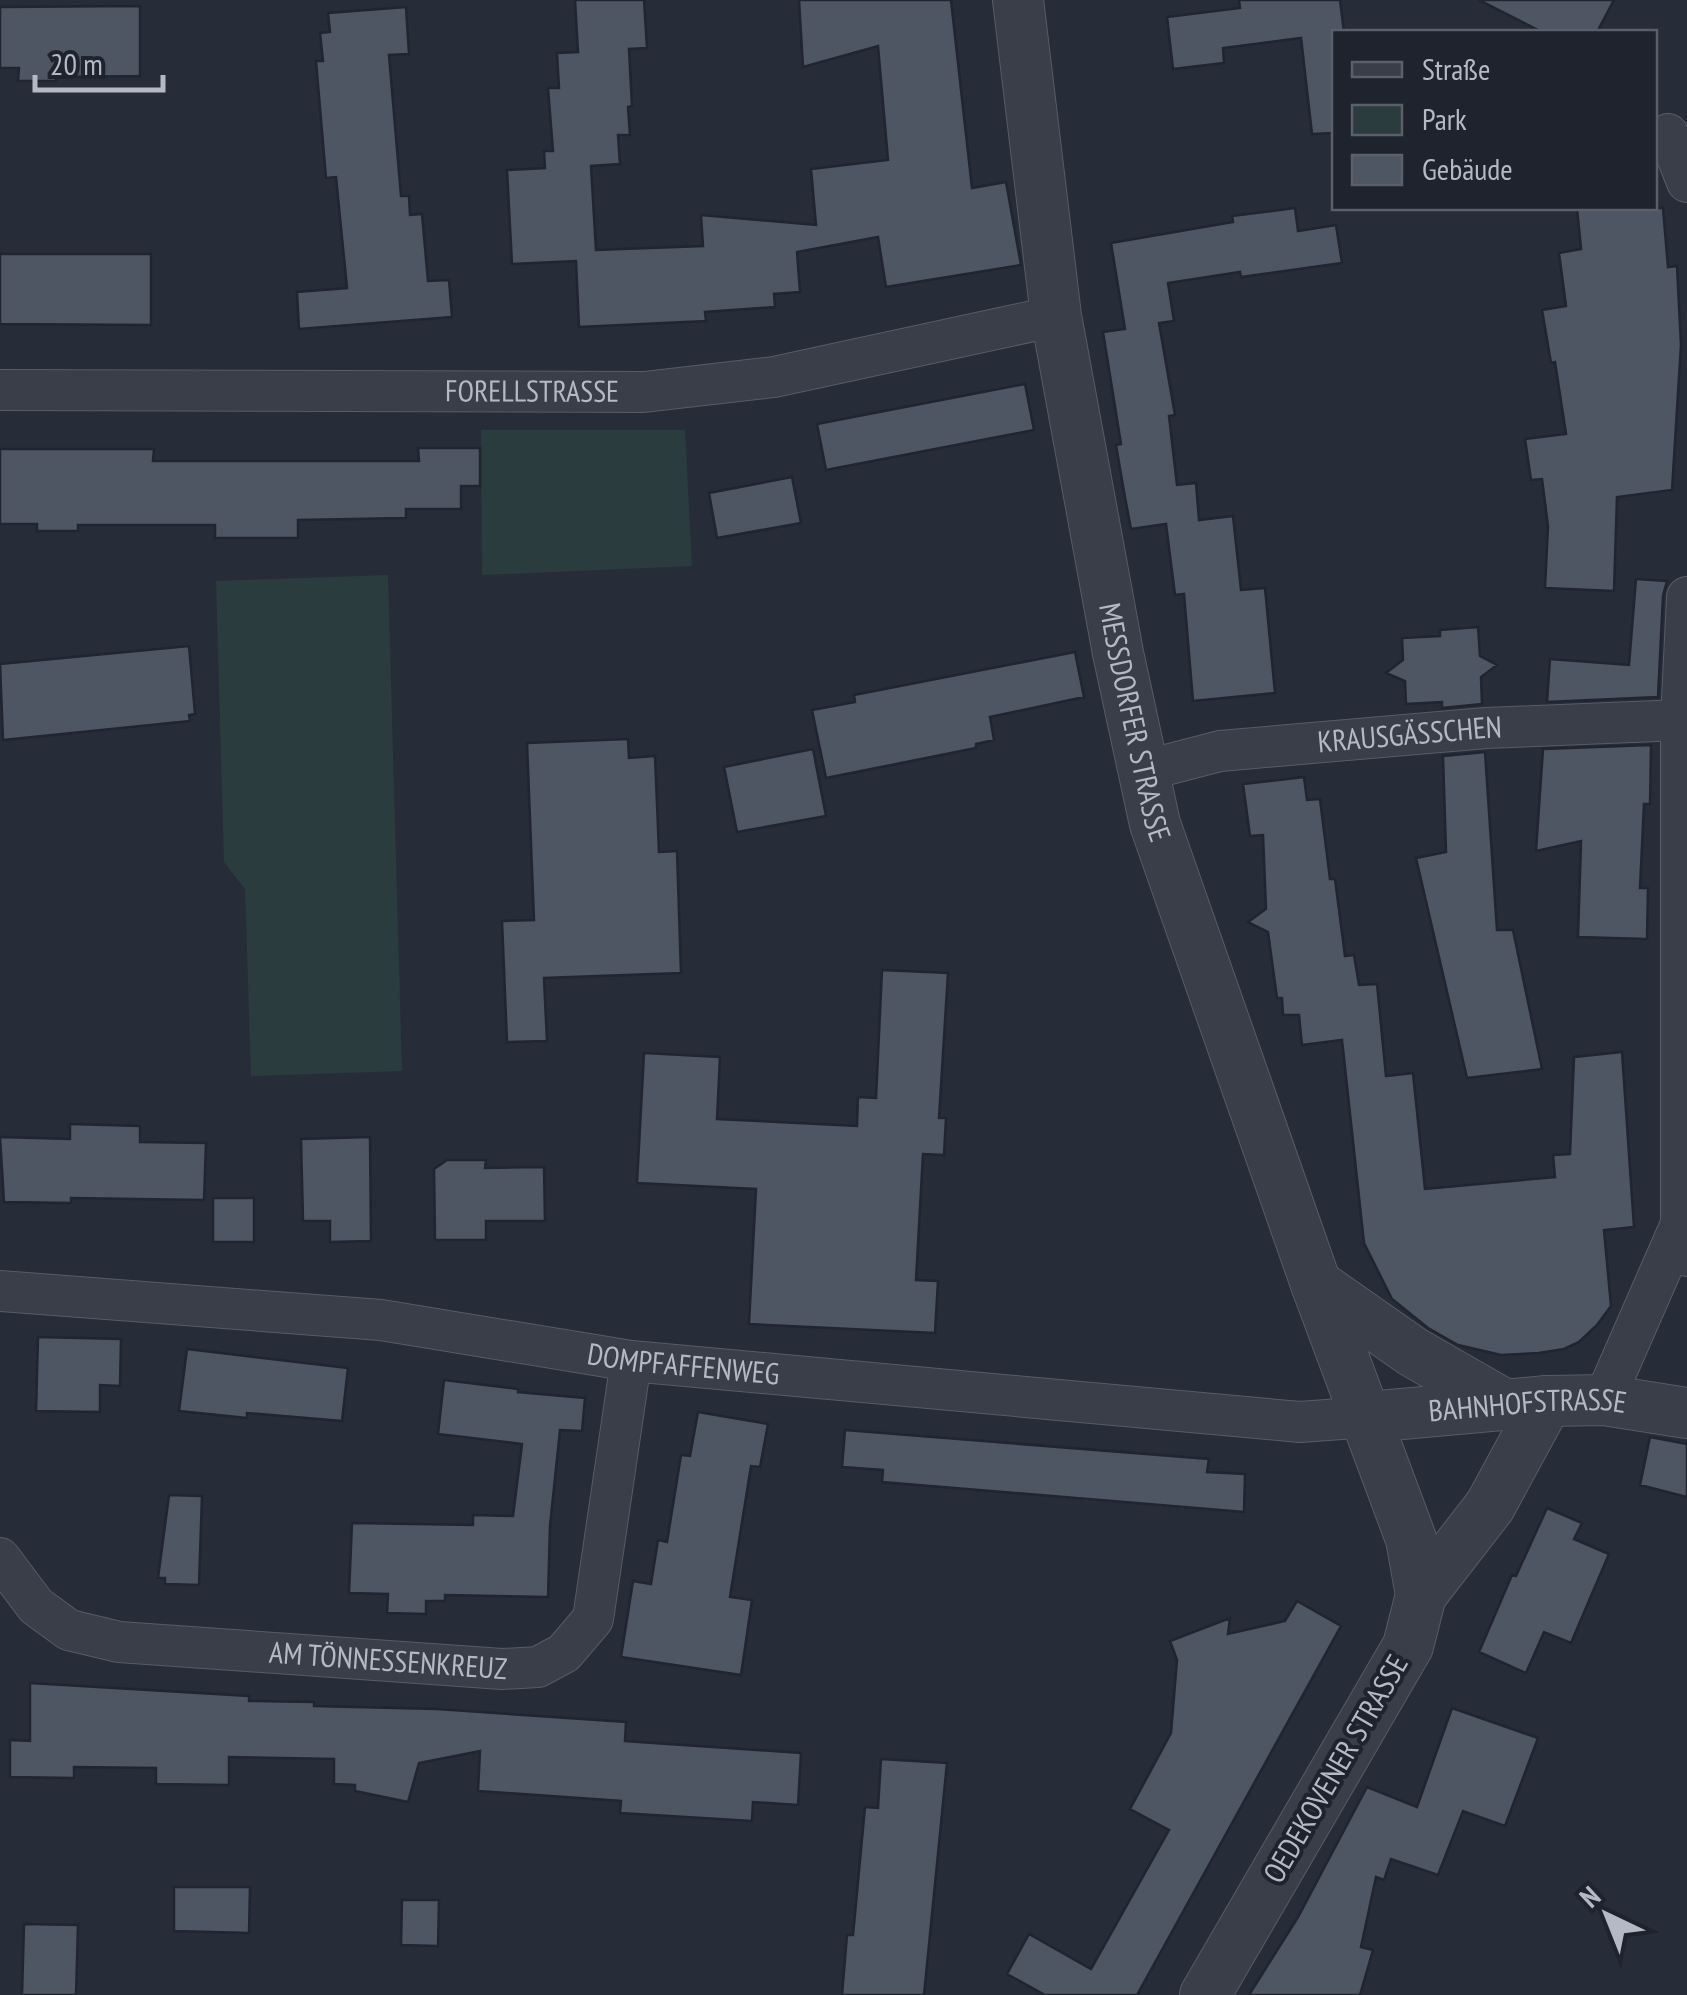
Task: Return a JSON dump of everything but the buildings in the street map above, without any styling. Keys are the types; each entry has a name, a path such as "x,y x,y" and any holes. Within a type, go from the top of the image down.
{"street":[{"name":"MESSDORFER STRASSE","path":"1018,0 1056,316 1154,824 1316,1284 1368,1417"},
{"path":"1668,134 1687,182"},
{"name":"FORELLSTRASSE","path":"0,390 644,392 774,377 1056,316"},
{"path":"1604,1400 1684,1240 1681,720 1687,597"},
{"name":"KRAUSGÄSSCHEN","path":"1142,770 1220,751 1486,728 1681,720"},
{"path":"1316,1284 1412,1352 1524,1402 1490,1506 1421,1595"},
{"name":"DOMPFAFFENWEG","path":"0,1291 382,1320 631,1361 1300,1422 1368,1417"},
{"name":"AM TÖNNESSENKREUZ","path":"0,1558 36,1606 69,1630 119,1642 502,1669 538,1667 564,1652 593,1618 631,1361"},
{"name":"BAHNHOFSTRASSE","path":"1368,1417 1524,1402 1604,1400 1687,1413"},
{"name":"OEDEKOVENER STRASSE","path":"1205,1995 1408,1646 1421,1595 1411,1539 1368,1417"}],"green space":[{"path":"481,430 685,430 692,566 482,575"},
{"path":"388,575 402,1071 251,1076 245,889 224,862 216,581"}]}
